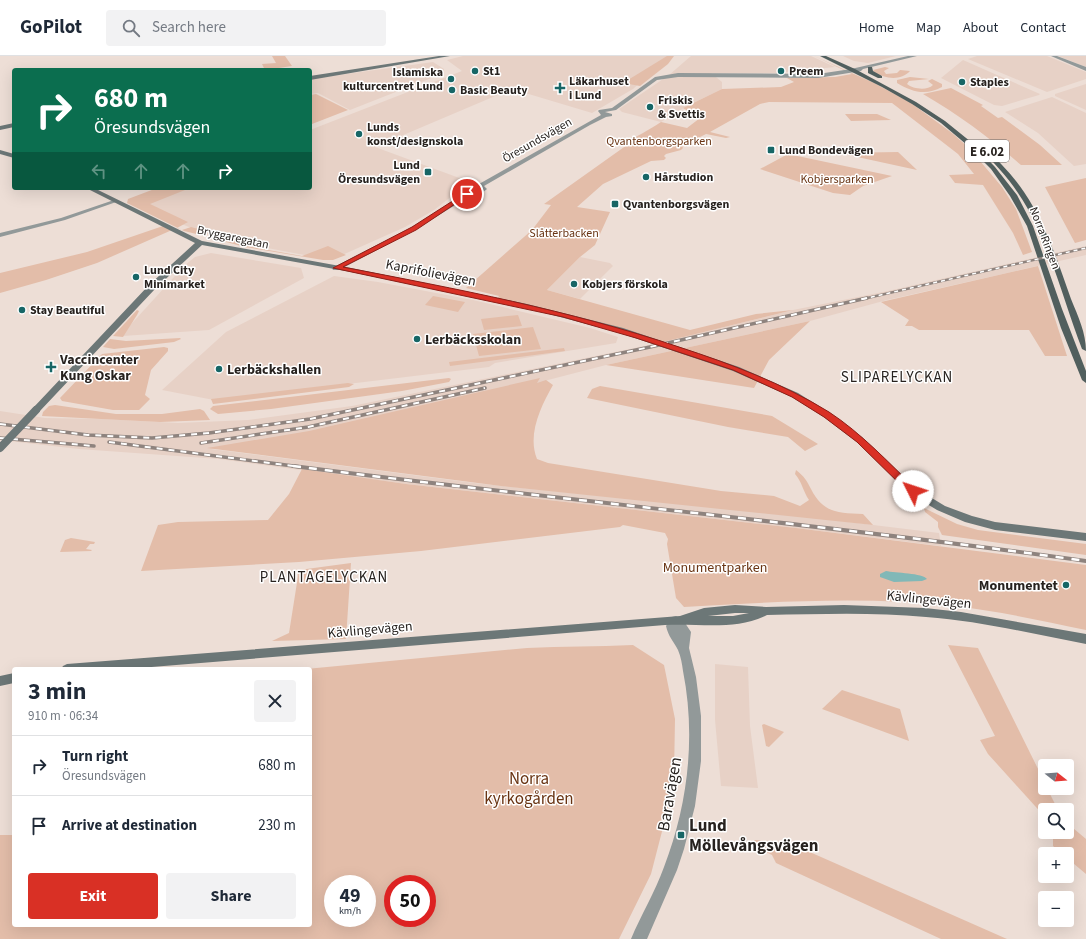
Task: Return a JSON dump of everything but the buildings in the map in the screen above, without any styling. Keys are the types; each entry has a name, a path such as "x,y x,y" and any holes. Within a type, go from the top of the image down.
{"main road":[{"path":"312,77 430,56"},
{"path":"312,77 448,56"},
{"name":"Norra Ringen","path":"822,56 884,81 926,105 960,128 994,158 1020,189 1032,207 1049,245 1086,349"},
{"name":"Norra Ringen","path":"832,56 935,116 971,145 997,172 1021,207 1030,227 1073,352 1086,380"},
{"path":"856,69 871,66 870,72 884,81"},
{"path":"0,128 12,125"},
{"path":"0,152 12,155"},
{"name":"Bryggaregatan","path":"92,190 200,243 336,268"},
{"path":"0,448 152,287 200,243"},
{"name":"Kaprifolievägen","path":"336,268 479,296 565,315 639,336 736,369 795,395 827,415 860,440 913,491 941,508 976,521 996,526 1086,537"},
{"name":"Kävlingevägen","path":"92,667 676,620 705,622 755,618 766,612 844,609 925,612 961,616 1086,639"},
{"path":"0,681 12,678"}],"street":[{"name":"Öresundsvägen","path":"336,268 414,228 470,193 481,192 484,188 480,186 605,115 615,114 612,110 630,98 645,84 660,77 678,75 818,76 840,74 915,56"},
{"path":"1053,56 1086,69"},
{"path":"0,235 63,219 116,201"},
{"name":"Baravägen","path":"639,939 670,870 681,834 691,789 696,733 693,694 683,648 686,638 684,626 676,620"}],"shaded area":[{"path":"463,56 669,56 633,89 592,113 512,89 375,147 473,183 456,193 434,210 405,227 331,260 219,239 154,213 133,200 158,190 312,190 312,129 462,71 447,60"},
{"path":"691,56 811,56 835,67 777,73 711,73 722,82 722,89 687,106 661,122 622,112 619,109 669,75"},
{"path":"843,56 896,56 868,63 854,61"},
{"path":"977,56 1047,56 1086,72 1086,79 1047,92 968,59"},
{"path":"1058,56 1086,56 1086,67"},
{"path":"963,60 1040,94 1002,106 994,105 941,78"},
{"path":"433,62 444,69 444,73 350,110 318,93 312,94 312,79"},
{"path":"1086,84 1086,110 1055,96 1055,94"},
{"path":"1052,97 1086,113 1086,164 1074,166 1038,133 1005,112"},
{"path":"1086,246 1086,255 887,300 810,321 606,365 548,380 530,387 304,443 211,449 474,483 791,515 939,533 941,546 406,484 219,459 79,449 0,440 0,411 45,418 178,423 248,420 352,406 659,343 793,310 888,291"},
{"path":"211,253 301,268 304,278 209,330 123,336 124,332 185,265 195,257"},
{"name":"Kobjers förskola","path":"580,257 610,263 613,266 580,299 547,290"},
{"name":"Lerbäcksskolan","path":"334,276 378,282 473,300 590,328 618,337 616,343 495,363 489,367 214,400 162,390 226,332"},
{"path":"715,664 748,667 750,726 758,788 721,786 715,720"}],"green space":[{"path":"272,56 285,56 292,66 264,68 262,64 276,63"},
{"path":"667,56 674,56 668,64 640,86 623,83"},
{"path":"814,56 874,83 911,103 952,133 969,148 1002,187 1016,209 1032,252 1023,255 1013,233 983,185 955,183 949,175 974,174 958,154 892,103 769,102 760,104 710,132 730,137 726,138 706,134 682,146 683,148 681,150 666,154 664,156 666,158 664,160 651,161 603,184 577,207 610,212 595,245 580,257 547,290 690,330 756,314 793,310 659,343 497,299 499,296 466,288 532,230 551,205 544,204 627,145 625,143 661,122 687,128 700,118 683,108 722,89 781,87 794,82 787,78 835,77 852,74"},
{"path":"885,67 889,68 884,71 886,74 897,73 900,70 910,71 898,78 893,78 878,74 873,70"},
{"path":"910,77 929,79 909,81 907,84 913,87 924,89 930,87 933,85 928,81 932,79 942,84 942,87 936,90 919,92 908,89 897,83 897,80"},
{"path":"951,88 983,105 981,106 998,118 1002,117 1040,145 1062,165 1021,165 974,127 923,94"},
{"path":"316,94 348,110 312,124 312,95"},
{"path":"845,114 877,114 891,120 851,121"},
{"path":"898,152 917,170 839,153"},
{"name":"Kobjersparken","path":"788,154 892,176 863,186 850,195 833,193 760,169"},
{"path":"1086,178 1086,240 1075,243 1045,187"},
{"path":"152,190 185,190 150,204 188,222 177,228 127,203 128,199"},
{"path":"163,226 172,230 97,263 0,293 0,273 87,252"},
{"path":"191,227 206,231 207,235 205,236 182,230"},
{"path":"219,237 227,237 246,246 302,256 328,246 346,255 333,260 323,260 245,247 215,239"},
{"path":"1038,266 1067,356 1045,356 1029,330 919,330 912,326 905,326 909,320 881,302"},
{"path":"433,296 465,302 458,312 425,305"},
{"path":"137,310 139,311 137,315 123,337 113,336"},
{"path":"518,315 522,326 484,330 481,319"},
{"path":"810,321 769,360 754,388 606,365"},
{"path":"533,327 541,349 479,356 473,334"},
{"path":"110,339 126,341 181,339 174,342 114,349 103,347"},
{"path":"164,347 168,348 168,351 151,370 145,395 150,399 139,410 113,410 62,401 60,398 102,354"},
{"path":"564,348 565,351 450,366 449,362"},
{"path":"449,378 451,379 449,382 402,391 271,409 218,414 210,409 213,406"},
{"path":"540,378 537,383 546,380 553,385 540,411 537,421 534,450 537,459 548,463 721,491 774,496 800,506 809,500 795,474 796,470 805,479 816,497 826,507 839,512 863,514 873,525 501,486 207,448 309,431"},
{"path":"348,383 354,384 349,387 213,404 211,399"},
{"path":"600,386 772,416 818,444 805,451 788,437 728,427 587,398 592,389"},
{"path":"55,405 116,414 162,414 200,409 204,411 210,420 160,422 42,416 43,412 49,406"},
{"name":"Monumentparken","path":"302,469 406,484 796,528 1086,565 1086,630 1020,616 954,606 886,601 819,601 684,607 676,598 667,544 668,539 665,533 623,525 620,527 421,551 299,562 141,571 158,525 178,522 268,520 289,494"},
{"path":"924,508 957,524 978,530 1086,544 1086,555 942,535 938,527 938,522 925,512"},
{"path":"71,538 95,542 94,544 90,544 86,549 92,550 91,551 60,552 65,540"},
{"path":"351,563 346,639 272,641 289,633 299,570"},
{"name":"Norra kyrkogården","path":"633,645 664,665 675,719 674,775 667,812 651,874 619,939 0,939 0,835 12,835 12,927 312,927 312,668 527,648"},
{"path":"948,645 978,648 1038,769 1038,795 1050,795 1054,803 1038,803 1038,809 988,754 980,740 995,736"},
{"path":"842,690 900,709 909,741 822,709"},
{"path":"764,724 784,732 769,747 766,746 762,725"},
{"path":"1074,829 1086,839 1086,874 1074,864 1074,847 1053,846 1053,839 1074,839"},
{"path":"755,840 787,842 1007,939 941,939 776,863 772,855 750,844"}],"water":[{"path":"886,571 915,574 927,579 922,581 894,582 880,577 880,574"}],"railway":[{"path":"863,299 1086,248"},
{"path":"0,424 88,435 152,438 209,433 310,419 650,347 867,298"},
{"path":"201,443 308,427 485,388"},
{"path":"0,438 94,446"},
{"path":"109,442 298,467"},
{"path":"293,466 298,467"},
{"path":"298,467 888,535 1086,561"}],"place":[{"name":"St1","path":"475,71"},
{"name":"Preem","path":"781,71"},
{"name":"Islamiska kulturcentret Lund","path":"451,79"},
{"name":"Staples","path":"962,82"},
{"name":"Läkarhuset i Lund","path":"560,88"},
{"name":"Basic Beauty","path":"452,90"},
{"name":"Friskis & Svettis","path":"650,107"},
{"name":"Lunds konst/designskola","path":"359,134"},
{"name":"Lund Bondevägen","path":"771,150"},
{"name":"Lund Öresundsvägen","path":"428,172"},
{"name":"Hårstudion","path":"646,177"},
{"name":"Qvantenborgsvägen","path":"615,204"},
{"name":"Lund City Minimarket","path":"136,277"},
{"name":"Kobjers förskola","path":"574,284"},
{"name":"Stay Beautiful","path":"22,310"},
{"name":"Lerbäcksskolan","path":"417,339"},
{"name":"Vaccincenter Kung Oskar","path":"51,367"},
{"name":"Lerbäckshallen","path":"219,369"},
{"name":"Monumentet","path":"1066,585"},
{"name":"Lund Möllevångsvägen","path":"681,835"}],"district":[{"name":"SLIPARELYCKAN","path":"897,377"},
{"name":"PLANTAGELYCKAN","path":"324,577"}],"route":[{"path":"467,194 400,236 336,268 473,294 565,315 639,336 736,369 795,395 827,415 860,440 890,471 913,491"}],"park label":[{"name":"Qvantenborgsparken","path":"659,141"},
{"name":"Slåtterbacken","path":"564,233"}]}
